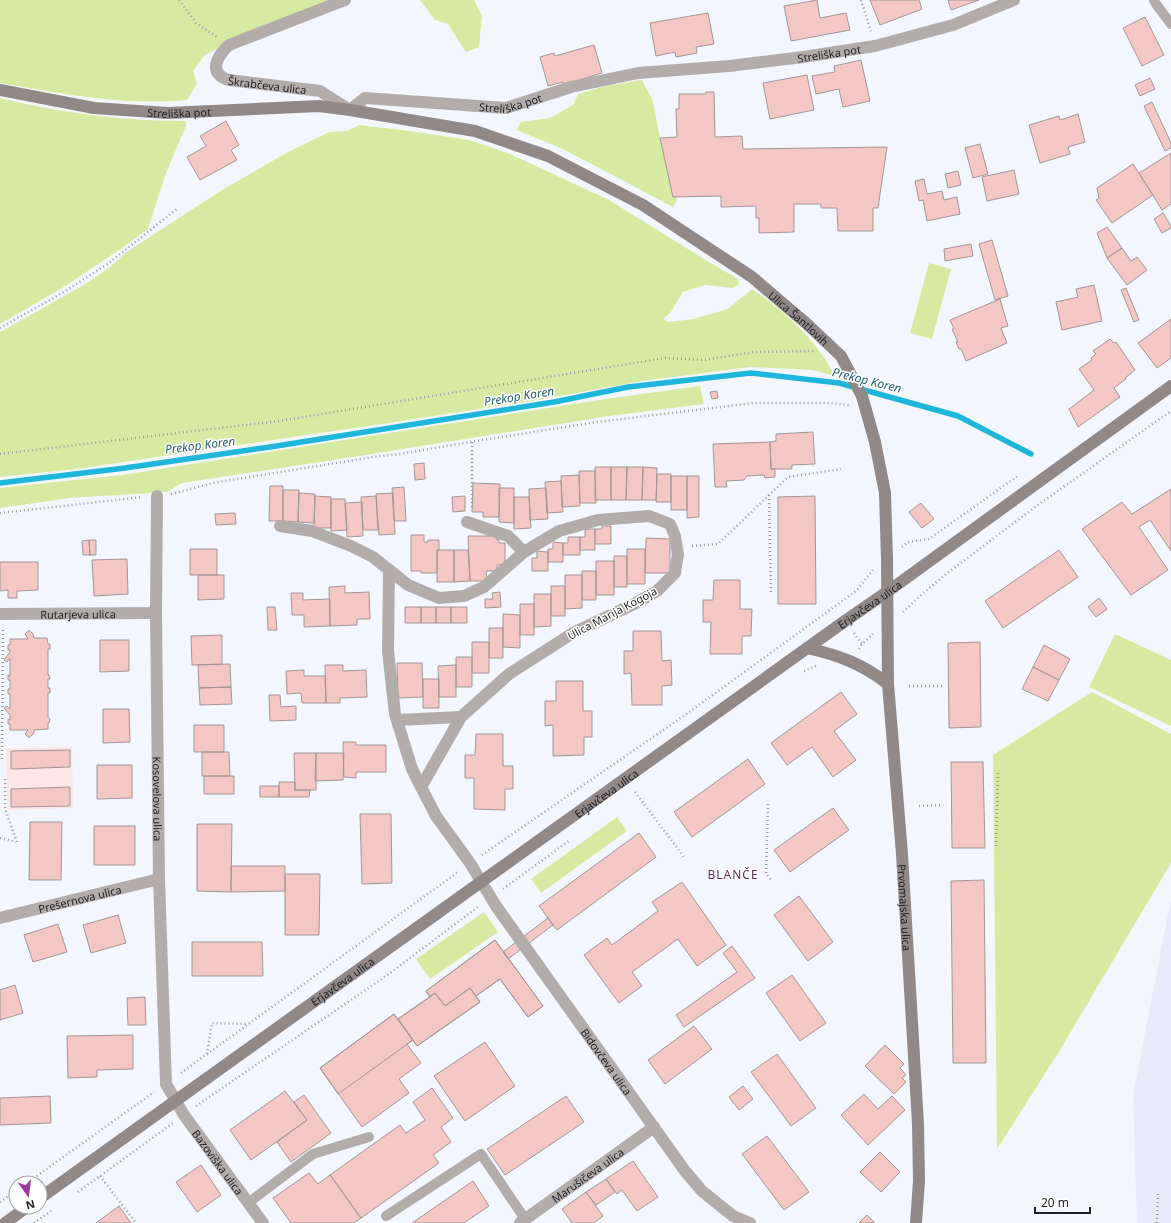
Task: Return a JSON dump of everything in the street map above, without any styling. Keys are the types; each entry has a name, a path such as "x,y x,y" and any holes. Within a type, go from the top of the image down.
{"street":[{"path":"229,45 345,0"},
{"name":"Streliška pot","path":"0,90 94,108 160,113 319,106 350,110 364,98 506,108 571,87 638,73 729,66 875,46 953,26 1014,0"},
{"name":"Škrabčeva ulica","path":"229,45 222,51 217,59 216,68 218,75 222,78 320,91 350,110"},
{"name":"Ulica Šantlovih","path":"350,110 475,131 548,156 643,205 752,277 807,324 841,356 862,396 875,442 885,493 887,592"},
{"name":"Erjavčeva ulica","path":"48,1192 887,592 1171,386"},
{"name":"Kosovelova ulica","path":"157,496 156,613 159,879 166,1084 175,1100"},
{"name":"Ulica Marija Kogoja","path":"280,526 312,531 350,546 373,557 408,585 439,598 464,596 484,587 524,552 559,531 598,520 649,516 670,524 675,536 678,554 675,573 657,591 636,603 573,633 509,674 461,717 421,787"},
{"path":"469,523 508,536 524,552"},
{"path":"389,570 388,651 397,720 412,769 436,816 482,882"},
{"name":"Prvomajska ulica","path":"887,592 888,684 903,865 918,1116 919,1181 916,1223"},
{"name":"Rutarjeva ulica","path":"1,614 156,613"},
{"path":"807,648 832,654 852,662 888,684"},
{"path":"397,720 461,717"},
{"name":"Prešernova ulica","path":"0,918 159,879"},
{"name":"Bidovčeva ulica","path":"482,882 491,897 685,1171 702,1191 733,1216 750,1223"},
{"name":"Bazoviška ulica","path":"175,1100 184,1115 263,1223"},
{"name":"Marušičeva ulica","path":"523,1221 654,1127"},
{"path":"5,1223 16,1215"}],"lane":[{"path":"1154,0 1171,24"},
{"path":"248,1202 313,1154 369,1137"},
{"path":"386,1216 482,1154 523,1221"}],"path":[{"path":"179,0 196,23 229,45"},
{"path":"862,0 875,46"},
{"path":"0,328 64,292 109,263 178,208"},
{"path":"0,454 279,421 665,358 704,360 754,352 816,351"},
{"path":"0,513 135,497 163,496 212,483 597,422 754,403 828,403 851,405"},
{"path":"905,611 922,594 950,571 999,534 1171,411"},
{"path":"469,523 472,442"},
{"path":"677,548 718,544 788,477 841,469"},
{"path":"769,494 771,594"},
{"path":"908,542 929,540"},
{"path":"178,1075 470,863 685,715 858,590 870,571"},
{"path":"1,614 2,759"},
{"path":"801,672 818,666"},
{"path":"909,686 945,686"},
{"path":"996,846 998,772"},
{"path":"0,838 17,842 5,809 5,779"},
{"path":"641,787 635,792 684,857"},
{"path":"768,804 766,874 772,881"},
{"path":"918,806 942,805"},
{"path":"196,1107 386,976 572,838"},
{"path":"207,1054 212,1024 248,1024"},
{"path":"38,1175 157,1091"},
{"path":"76,1193 175,1122"},
{"path":"100,1176 136,1223"},
{"path":"1157,1223 1158,1192"},
{"path":"34,1223 52,1210"}],"shaded area":[{"path":"72,747 73,808 7,810 6,748"},
{"path":"1171,899 1171,1223 1137,1223 1133,1095"}],"green space":[{"path":"0,0 329,0 237,38 205,55 193,71 197,84 187,100 140,101 94,98 0,83"},
{"path":"420,0 474,0 482,16 479,47 466,52 448,24 435,20"},
{"path":"642,80 653,101 658,129 677,200 673,207 563,149 516,130 521,122 550,118 573,105 578,94 605,86"},
{"path":"0,98 69,112 116,118 186,121 186,126 166,173 148,229 67,285 0,324"},
{"path":"359,125 469,140 510,154 609,200 738,279 739,284 733,288 705,285 683,292 670,313 663,319 669,322 693,319 728,309 752,289 780,310 805,334 822,355 835,376 812,370 750,367 643,381 532,401 76,469 0,477 0,332 84,285 109,268 125,253 222,190 288,152 329,132 347,131"},
{"path":"929,263 951,269 932,339 910,333"},
{"path":"700,386 704,404 609,416 182,483 167,492 70,498 0,508 0,488 122,475 612,398"},
{"path":"1115,634 1171,660 1171,726 1089,687"},
{"path":"1092,692 1171,734 1171,863 1057,1055 997,1149 993,755"},
{"path":"617,817 627,831 541,893 531,879"},
{"path":"484,912 498,932 430,979 416,959"}],"building":[{"path":"817,0 820,18 846,13 850,30 791,41 784,6"},
{"path":"870,0 919,0 922,9 880,25"},
{"path":"948,0 979,0 951,10"},
{"path":"708,13 714,44 696,47 697,53 676,57 675,52 656,56 650,23"},
{"path":"1145,17 1164,55 1142,66 1123,28"},
{"path":"594,45 602,73 563,85 563,82 548,86 540,57 554,53 555,56"},
{"path":"861,60 870,101 843,107 839,89 816,94 812,76 835,72 834,66"},
{"path":"807,75 814,110 770,119 763,83"},
{"path":"1150,78 1155,89 1140,96 1135,85"},
{"path":"706,92 714,92 715,137 742,136 743,149 887,147 878,208 873,208 873,231 838,231 837,208 821,208 821,204 794,204 794,232 759,233 759,218 756,218 756,206 721,207 721,196 673,197 660,138 677,137 676,109 679,109 679,94 706,94"},
{"path":"1152,102 1171,143 1171,148 1165,151 1144,106"},
{"path":"1078,114 1085,142 1068,147 1070,154 1040,163 1029,125 1059,116 1060,120"},
{"path":"226,121 239,145 231,150 237,160 200,180 187,157 206,146 200,136"},
{"path":"980,144 988,174 973,178 965,148"},
{"path":"1171,153 1171,204 1162,210 1139,173"},
{"path":"1133,164 1153,195 1112,223 1096,200 1099,198 1097,188"},
{"path":"1014,170 1019,194 987,201 982,177"},
{"path":"958,171 961,185 948,188 945,174"},
{"path":"924,179 927,194 942,191 944,200 957,197 960,214 927,221 923,200 919,201 915,181"},
{"path":"1163,213 1171,228 1162,233 1154,219"},
{"path":"1107,227 1122,248 1107,258 1097,233"},
{"path":"992,240 1008,296 995,300 979,244"},
{"path":"971,244 973,256 945,261 944,249"},
{"path":"1122,248 1131,261 1137,257 1147,270 1127,285 1107,258"},
{"path":"1094,285 1102,321 1062,330 1056,302 1078,297 1076,289"},
{"path":"1126,288 1139,320 1134,322 1121,290"},
{"path":"1000,299 1008,326 1001,328 1007,343 966,361 956,342 958,342 950,320"},
{"path":"1171,319 1171,358 1157,368 1138,343"},
{"path":"1110,339 1114,343 1116,342 1135,370 1114,388 1120,397 1078,427 1069,409 1094,390 1079,369 1092,360 1091,358 1096,354 1093,351"},
{"path":"717,391 718,398 712,399 710,392"},
{"path":"813,432 815,464 792,465 792,469 771,469 770,442 776,441 776,434"},
{"path":"770,442 771,469 775,469 775,477 765,478 764,475 747,476 744,480 726,481 727,487 715,487 713,444"},
{"path":"424,463 425,479 415,480 414,464"},
{"path":"595,467 611,467 611,500 595,500"},
{"path":"611,467 627,467 626,500 611,500"},
{"path":"627,467 643,467 642,500 626,500"},
{"path":"643,467 657,468 656,500 642,500"},
{"path":"579,471 595,471 596,503 580,503"},
{"path":"657,474 671,474 671,502 656,502"},
{"path":"579,475 580,506 562,507 561,476"},
{"path":"671,476 687,476 687,510 671,510"},
{"path":"687,476 699,476 699,517 687,518"},
{"path":"561,481 563,512 547,513 545,482"},
{"path":"473,483 500,484 499,517 483,517 483,512 472,512"},
{"path":"270,486 283,486 283,521 269,521"},
{"path":"404,487 406,521 394,521 392,488"},
{"path":"499,488 514,488 514,523 499,522"},
{"path":"546,488 548,519 530,520 529,489"},
{"path":"1171,489 1171,551 1150,520 1139,527 1168,570 1131,595 1082,529 1122,502 1132,514"},
{"path":"283,490 299,490 298,522 283,521"},
{"path":"299,493 315,494 314,523 298,522"},
{"path":"393,493 395,534 379,535 376,494"},
{"path":"315,496 331,497 331,528 314,528"},
{"path":"376,496 378,530 363,530 361,497"},
{"path":"465,496 465,511 453,512 452,497"},
{"path":"815,496 816,604 778,604 778,497"},
{"path":"514,497 529,497 531,528 514,529"},
{"path":"331,499 345,499 347,530 331,531"},
{"path":"362,502 363,536 347,537 345,503"},
{"path":"921,503 934,519 922,528 909,512"},
{"path":"235,513 236,524 216,525 215,514"},
{"path":"602,526 611,526 611,544 595,544 595,529 602,529"},
{"path":"585,529 595,529 595,550 580,550 580,537 585,537"},
{"path":"411,535 424,535 424,542 428,542 428,540 439,540 439,550 437,550 437,573 421,573 421,571 411,571"},
{"path":"468,536 497,536 499,543 505,543 505,564 497,565 497,571 486,571 487,579 484,581 470,581"},
{"path":"568,537 580,537 580,555 563,555 563,543 568,543"},
{"path":"646,538 670,539 670,573 645,573"},
{"path":"89,540 90,555 83,555 82,541"},
{"path":"89,540 96,540 96,555 90,555"},
{"path":"553,542 563,543 563,562 548,562 548,549 553,549"},
{"path":"190,549 217,549 217,575 190,575"},
{"path":"627,549 645,549 645,584 627,584"},
{"path":"437,550 454,550 454,582 437,582"},
{"path":"454,550 468,550 470,581 454,582"},
{"path":"1059,550 1078,577 1003,628 985,601"},
{"path":"537,551 548,552 548,571 532,571 532,558 537,558"},
{"path":"614,556 627,556 627,587 614,587"},
{"path":"127,559 128,594 94,596 92,560"},
{"path":"596,561 614,561 614,595 596,595"},
{"path":"0,562 38,562 38,590 17,591 17,598 8,598 8,590 0,591"},
{"path":"582,571 596,571 596,600 582,600"},
{"path":"198,575 224,575 224,599 198,600"},
{"path":"565,575 582,575 582,608 565,609"},
{"path":"714,580 740,580 740,609 752,609 751,636 742,636 742,654 710,654 711,622 703,622 703,600 713,600"},
{"path":"345,586 345,593 369,592 370,619 357,619 357,625 330,626 329,587"},
{"path":"551,586 565,586 565,616 551,616"},
{"path":"500,592 501,607 485,608 485,599 493,599 492,593"},
{"path":"291,593 303,593 303,600 330,599 330,626 304,627 304,615 292,615"},
{"path":"534,594 551,594 551,626 534,627"},
{"path":"1099,598 1107,609 1096,617 1088,607"},
{"path":"520,604 534,604 534,635 520,635"},
{"path":"267,607 275,607 277,630 268,630"},
{"path":"405,607 421,607 421,623 405,623"},
{"path":"421,607 436,607 436,623 421,623"},
{"path":"436,607 451,607 451,623 436,623"},
{"path":"451,607 467,607 467,623 451,623"},
{"path":"503,614 520,615 520,648 503,647"},
{"path":"489,628 503,628 503,658 489,658"},
{"path":"29,630 33,634 34,638 47,638 48,644 50,644 50,649 48,649 48,675 50,679 48,679 48,688 50,688 50,693 48,693 48,718 50,719 48,729 34,730 34,733 29,738 25,734 28,730 10,730 10,724 8,724 10,715 4,708 7,706 10,709 10,694 8,694 8,689 10,689 10,680 8,680 8,675 10,676 10,658 7,662 4,660 10,652 10,650 8,650 8,645 10,645 10,639 28,639 25,634"},
{"path":"633,631 661,631 662,661 671,660 672,685 662,686 662,705 632,705 631,673 624,674 624,651 633,651"},
{"path":"222,635 222,664 192,665 191,636"},
{"path":"100,640 129,640 129,671 100,672"},
{"path":"472,642 489,642 489,673 472,673"},
{"path":"980,642 981,727 949,728 948,643"},
{"path":"1044,645 1070,659 1059,680 1033,667"},
{"path":"456,657 472,657 472,687 456,687"},
{"path":"397,663 422,663 423,697 398,698"},
{"path":"230,664 231,687 199,688 198,665"},
{"path":"325,665 343,665 343,671 366,670 367,697 340,698 340,703 326,703"},
{"path":"456,665 456,697 439,697 438,666"},
{"path":"1033,667 1059,680 1048,701 1022,689"},
{"path":"304,670 304,676 325,676 326,703 302,703 301,693 287,694 286,671"},
{"path":"423,679 439,679 439,708 423,708"},
{"path":"556,681 583,681 583,711 592,711 592,737 584,737 584,755 553,756 553,725 545,726 545,701 556,701"},
{"path":"231,687 232,704 200,705 199,688"},
{"path":"841,692 857,714 834,731 856,760 833,777 812,747 787,765 771,743"},
{"path":"269,695 280,695 281,707 296,706 296,720 270,721"},
{"path":"103,709 129,709 130,742 103,743"},
{"path":"194,725 224,725 224,752 194,752"},
{"path":"476,734 503,734 503,766 513,766 513,789 505,789 505,810 474,809 474,778 465,778 465,755 475,755"},
{"path":"343,742 356,742 356,745 386,745 386,772 356,772 356,778 344,777"},
{"path":"70,750 70,767 11,769 11,751"},
{"path":"202,752 229,752 230,776 202,776"},
{"path":"294,753 316,753 316,790 295,790"},
{"path":"316,753 344,753 343,780 315,781"},
{"path":"748,759 765,784 692,837 674,812"},
{"path":"951,762 983,762 985,848 952,848"},
{"path":"97,765 132,765 132,798 97,799"},
{"path":"204,776 234,776 234,794 204,794"},
{"path":"279,782 295,782 295,790 310,790 309,797 279,797"},
{"path":"260,786 279,786 279,797 260,797"},
{"path":"70,787 70,806 11,807 11,789"},
{"path":"833,808 849,830 790,872 774,850"},
{"path":"360,814 391,814 392,883 362,884"},
{"path":"30,822 62,822 61,880 29,880"},
{"path":"197,824 232,824 231,892 197,891"},
{"path":"94,826 135,826 135,865 94,865"},
{"path":"639,833 656,857 557,930 539,906"},
{"path":"231,866 285,866 285,891 231,892"},
{"path":"285,874 320,874 319,935 285,935"},
{"path":"984,880 986,1063 953,1063 951,881"},
{"path":"682,882 726,945 697,966 678,939 632,972 642,986 619,1003 584,955 607,938 612,945 658,911 652,902"},
{"path":"799,896 833,942 808,961 774,915"},
{"path":"118,915 126,943 91,953 83,925"},
{"path":"548,918 553,925 508,959 503,952"},
{"path":"58,924 67,952 33,962 24,935"},
{"path":"495,940 543,1006 528,1017 500,979 476,996 470,988 445,1006 435,993 430,997 426,991"},
{"path":"495,940 543,1006 528,1017 500,979 476,996 480,1002 417,1046 398,1019 430,997 426,991"},
{"path":"192,942 262,942 263,976 192,976"},
{"path":"732,946 755,978 684,1027 676,1015 737,972 723,953"},
{"path":"792,975 826,1023 800,1041 766,993"},
{"path":"15,985 23,1013 0,1020 0,990"},
{"path":"470,988 480,1002 417,1046 398,1019 435,993 445,1006"},
{"path":"145,997 146,1025 128,1025 127,998"},
{"path":"394,1014 413,1040 338,1094 320,1068"},
{"path":"394,1014 413,1040 407,1044 421,1063 399,1079 409,1093 362,1127 320,1068"},
{"path":"694,1026 712,1049 665,1084 648,1060"},
{"path":"133,1035 133,1069 97,1070 97,1077 68,1078 67,1036"},
{"path":"485,1042 515,1086 465,1121 434,1076"},
{"path":"885,1045 904,1064 900,1068 906,1075 902,1078 906,1082 894,1094 865,1066"},
{"path":"777,1054 816,1108 791,1126 751,1072"},
{"path":"743,1086 753,1099 739,1110 729,1097"},
{"path":"432,1088 453,1118 441,1127 451,1142 433,1155 439,1163 361,1218 330,1175 400,1125 406,1133 425,1120 413,1102"},
{"path":"285,1091 307,1120 251,1160 230,1130"},
{"path":"864,1094 878,1109 892,1096 905,1110 868,1145 841,1115"},
{"path":"304,1095 331,1133 291,1162 277,1142 307,1120 294,1102"},
{"path":"50,1096 51,1123 0,1125 0,1098"},
{"path":"566,1096 584,1122 505,1175 487,1149"},
{"path":"767,1136 809,1192 784,1210 742,1154"},
{"path":"880,1152 900,1172 881,1192 860,1172"},
{"path":"633,1161 658,1197 637,1211 622,1190 617,1194 606,1179"},
{"path":"201,1165 221,1195 197,1212 176,1182"},
{"path":"309,1173 318,1184 330,1175 361,1218 354,1223 291,1223 273,1198"},
{"path":"606,1179 615,1192 596,1205 586,1192"},
{"path":"473,1181 489,1206 464,1223 412,1223"},
{"path":"586,1192 603,1216 594,1223 572,1223 562,1209"},
{"path":"119,1206 131,1223 96,1223"},
{"path":"867,1215 875,1223 859,1223"}],"waterway":[{"name":"Prekop Koren","path":"0,483 125,468 270,447 554,402 628,387 751,373 839,383 958,416 1031,454"}],"district":[{"name":"BLANČE","path":"733,874"}]}
